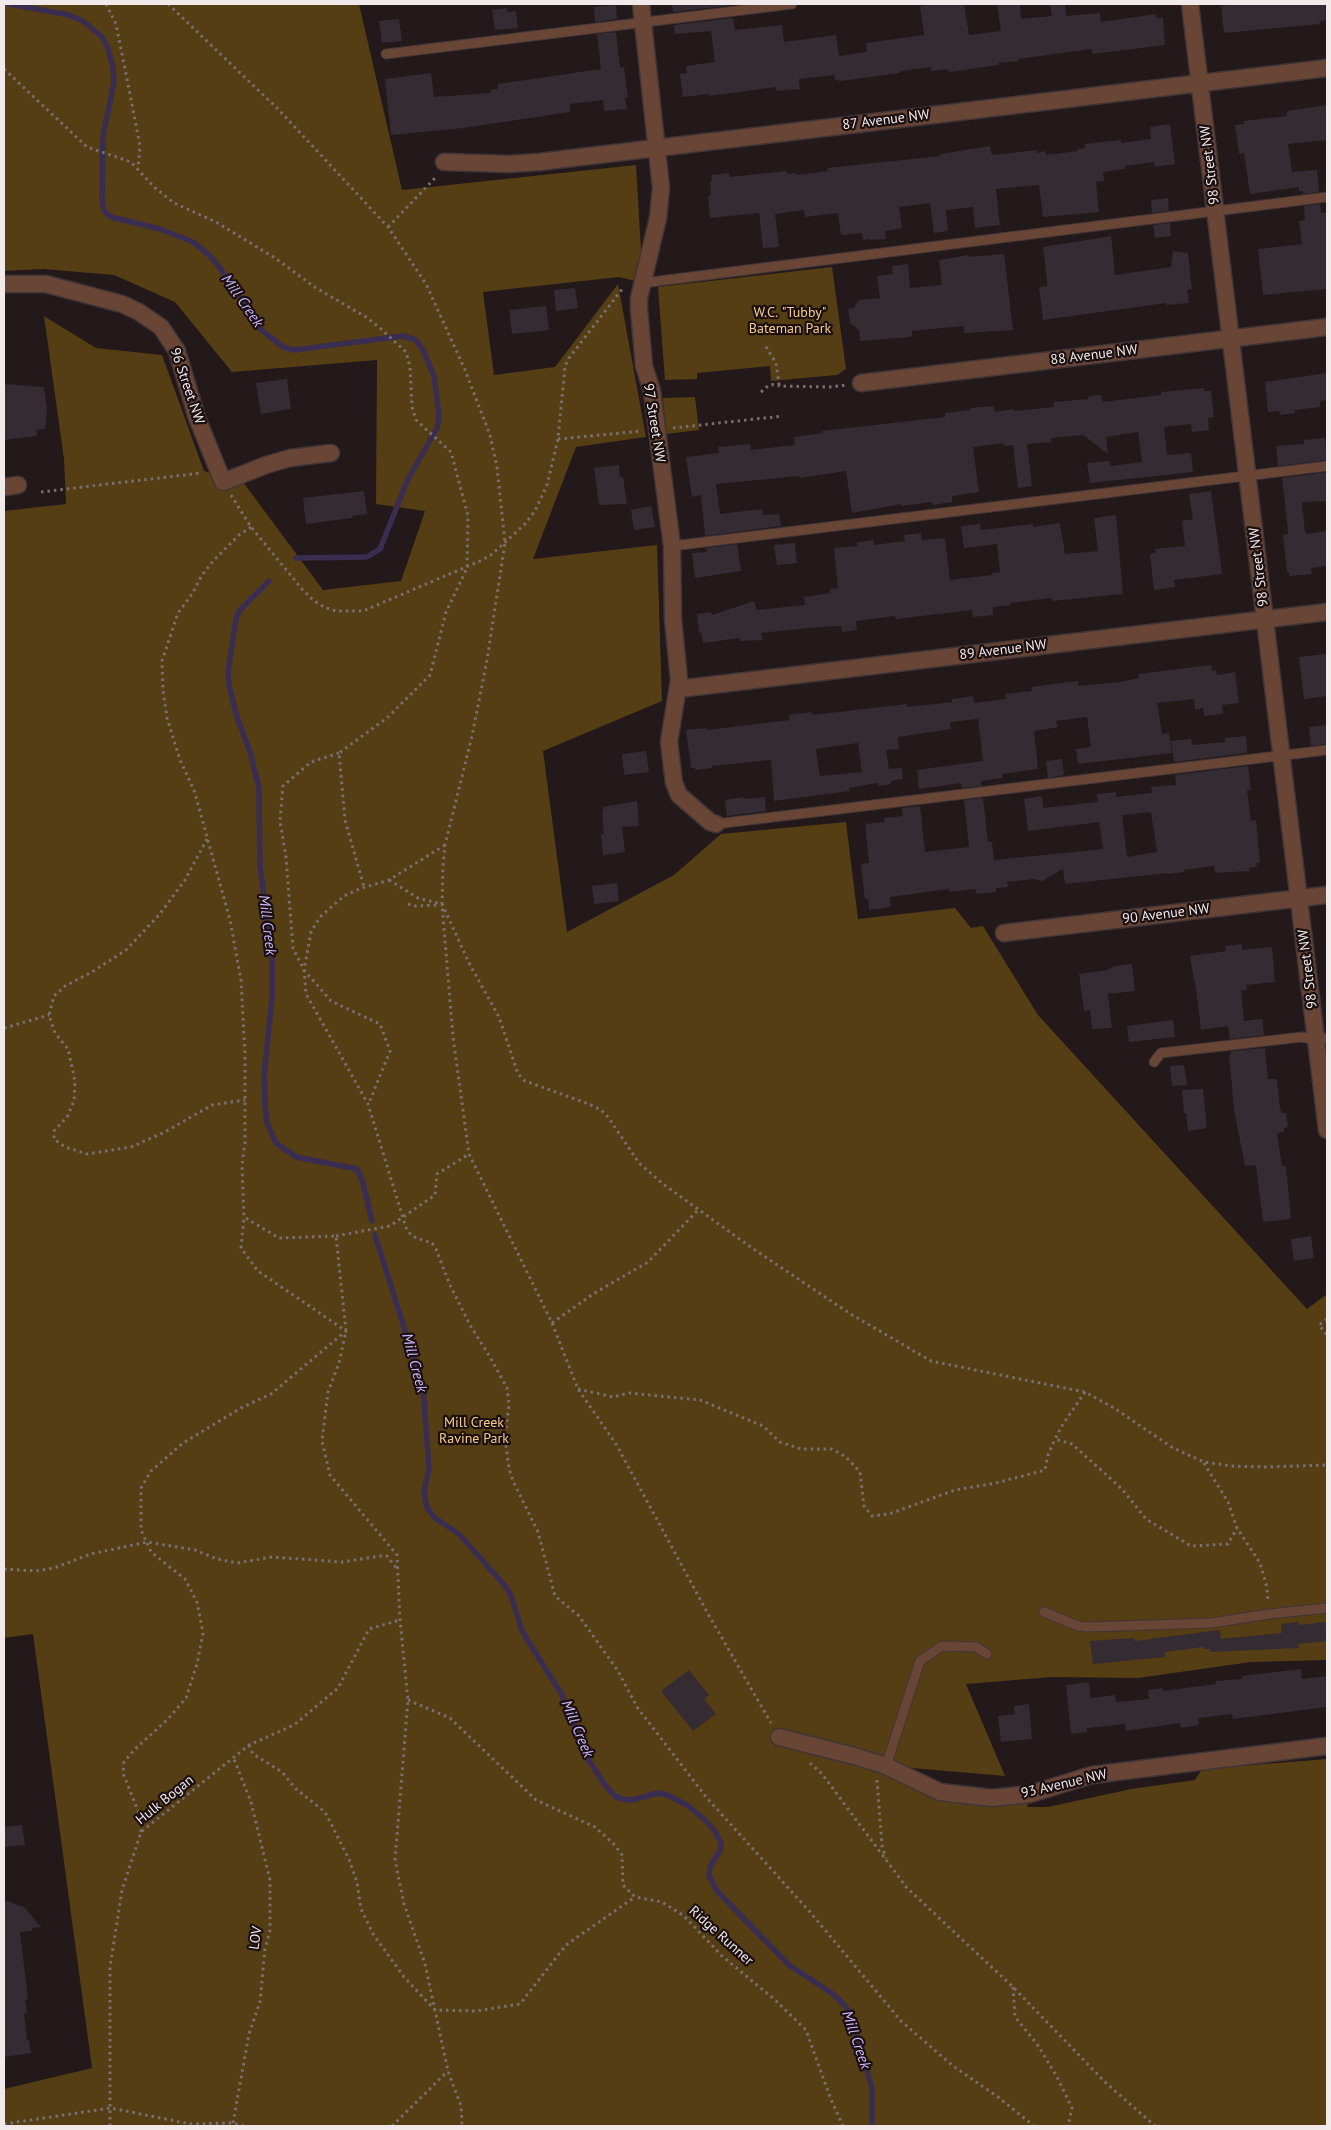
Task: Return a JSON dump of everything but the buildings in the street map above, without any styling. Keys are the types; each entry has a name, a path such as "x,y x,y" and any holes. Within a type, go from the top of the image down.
{"street":[{"name":"97 Street NW","path":"641,4 661,188 660,205 640,298 639,320 644,366 652,391 672,546 673,619 678,689 669,735 674,784 679,795 710,822 716,824"},
{"name":"98 Street NW","path":"1190,4 1299,898 1322,1039 1327,1130"},
{"name":"87 Avenue NW","path":"444,162 522,163 1327,68"},
{"name":"96 Street NW","path":"4,284 46,284 101,298 122,304 139,312 161,327 177,351 197,418 223,482"},
{"name":"88 Avenue NW","path":"861,383 1327,327"},
{"path":"223,482 266,464 290,458 331,453"},
{"name":"89 Avenue NW","path":"678,689 1327,612"},
{"name":"90 Avenue NW","path":"1004,933 1327,895"},
{"name":"93 Avenue NW","path":"779,1737 886,1766 940,1792 992,1798 1030,1794 1092,1775 1327,1746"}],"lane":[{"path":"386,54 792,4"},
{"path":"643,282 1327,198"},
{"path":"672,546 1247,474 1327,466"},
{"path":"716,824 1327,750"},
{"path":"1154,1062 1161,1053 1302,1037 1322,1039"},
{"path":"1044,1612 1078,1626 1087,1627 1211,1623 1327,1608"},
{"path":"886,1766 920,1661 942,1646 976,1647 987,1654"}],"path":[{"path":"106,4 116,24 127,79 140,146 138,168"},
{"path":"168,4 278,109 388,227 426,284 465,370 490,435 494,451 505,543 487,660 472,736 445,845 443,867 442,904 453,1037 469,1154 552,1323 578,1389 616,1444 707,1612 779,1737"},
{"path":"4,69 86,147 132,162 154,187 174,203 216,222 275,258 316,288 366,317 380,328 406,352 410,367 412,407 416,420 451,452 468,516 467,568 446,612 430,675 387,718 339,753 312,762 283,786 280,821 286,857 293,948 304,970 331,1001 380,1024 390,1051 368,1104"},
{"path":"388,227 440,172 444,162"},
{"path":"223,482 250,527 313,600 324,607 336,611 363,612 467,568 490,555 505,543 524,525 535,511 546,485 558,439 564,375 569,358 622,288 643,282"},
{"path":"765,345 776,364 779,384"},
{"path":"761,392 769,385 779,384 779,386 829,387 861,383"},
{"path":"558,439 783,416"},
{"path":"41,492 202,473"},
{"path":"250,527 239,534 202,575 192,594 178,613 162,660 163,690 167,718 180,760 194,790 230,920 241,980 245,1054 245,1142 242,1166 244,1217 241,1248 258,1271 346,1331"},
{"path":"339,753 345,820 364,887"},
{"path":"207,838 185,880 159,914 126,950 92,972 65,986 54,996 49,1015 55,1033 68,1049 74,1081 74,1101 67,1117 54,1131 54,1139 65,1147 87,1154 131,1147 164,1132 212,1105 244,1100"},
{"path":"445,845 389,880 364,887 344,896 320,917 310,932 304,970 306,994 368,1104 407,1231 416,1238 432,1243 436,1249 450,1285 470,1325 507,1388 509,1405 505,1438 509,1469 538,1532 555,1596 579,1616 618,1671 637,1707 706,1797 810,1912 901,2021 953,2066 998,2096 1034,2126"},
{"path":"389,880 418,898 442,904"},
{"path":"408,904 414,906 442,904"},
{"path":"442,904 470,965 499,1017 518,1074 525,1081 601,1110 608,1117 638,1163 663,1184 752,1248 849,1313 930,1361 1086,1392 1114,1408 1172,1448 1204,1462 1265,1468 1327,1465"},
{"path":"4,1028 49,1015"},
{"path":"244,1217 279,1238 336,1236 390,1226 435,1195 437,1174 469,1154"},
{"path":"552,1323 593,1294 648,1262 700,1209"},
{"path":"336,1236 346,1331 339,1363 328,1392 322,1441 330,1475 397,1555 400,1620 408,1700 395,1860 404,1904 426,1964 448,2071 460,2106 462,2126"},
{"path":"1327,1319 1319,1326 1327,1335"},
{"path":"141,1832 140,1816 123,1773 124,1762 134,1750 168,1719 186,1698 197,1664 203,1633 197,1602 185,1579 151,1552 142,1530 140,1510 141,1488 151,1471 183,1443 241,1408 271,1394 346,1331"},
{"path":"578,1389 613,1396 629,1393 700,1400 763,1426 780,1442 801,1449 832,1449 846,1456 860,1472 864,1506 872,1516 889,1514 955,1490 996,1483 1045,1470 1048,1455 1055,1439 1063,1424 1086,1392"},
{"path":"1055,1439 1072,1444 1122,1489 1146,1519 1191,1546 1228,1544 1237,1528"},
{"path":"1204,1462 1228,1502 1237,1528 1260,1563 1267,1588 1269,1614"},
{"path":"4,1569 36,1571 54,1568 92,1554 147,1542 195,1550 217,1559 237,1563 272,1557 342,1562 387,1556 397,1570"},
{"name":"Hulk Bogan","path":"110,2126 110,1968 122,1890 141,1832 250,1745 294,1725 338,1688 369,1629 400,1620"},
{"path":"250,1745 253,1754 282,1772 296,1790 325,1812 349,1859 357,1882 361,1909 373,1934 404,1977 435,2010 476,2011 520,2004 566,1944 635,1897 623,1885 622,1855 615,1845 595,1827 536,1800 450,1718 408,1700"},
{"name":"LOV","path":"233,2123 249,2034 260,2002 265,1949 270,1930 270,1880 251,1802 234,1759"},
{"path":"808,1762 822,1774 907,1888 1013,1987 1105,2082 1155,2126"},
{"path":"886,1766 877,1776 877,1795 882,1846 887,1861"},
{"name":"Ridge Runner","path":"635,1897 662,1902 684,1916 722,1956 775,2000 806,2030 830,2097 843,2126"},
{"path":"1013,1987 1015,2017 1037,2044 1057,2077 1072,2108 1068,2126"},
{"path":"392,2126 448,2071"},
{"path":"4,2124 111,2108 190,2124 233,2123 244,2126"}],"green space":[{"name":"Mill Creek Ravine Park","path":"4,4 359,4 402,190 636,165 643,283 619,277 483,292 494,375 555,367 618,284 646,437 576,447 533,559 657,545 662,701 543,751 567,932 674,875 721,834 846,822 858,919 955,908 971,928 983,926 1038,1015 1307,1309 1327,1294 1327,1660 1251,1662 1138,1678 1052,1677 966,1684 1005,1776 888,1766 940,1792 1030,1794 1027,1807 1048,1807 1131,1789 1195,1780 1202,1769 1327,1759 1327,2126 4,2126 4,2089 92,2068 33,1634 4,1638 4,511 66,504 64,459 44,316 96,348 162,355 204,471 243,482 323,590 401,581 425,511 376,504 377,360 232,372 175,302 114,275 43,269 4,271"},
{"name":"W.C. \"Tubby\" Bateman Park","path":"832,267 846,369 837,375 771,381 770,366 697,373 697,379 665,380 658,287"},
{"path":"695,397 699,430 666,434 663,398"}],"waterway":[{"name":"Mill Creek","path":"9,4 69,15 83,21 102,37 107,46 113,67 114,82 103,136 102,199 104,211 111,217 160,229 193,242 209,255 220,268 260,329 283,347 294,350 403,336 416,340 424,352 434,376 439,415 437,428 408,479 380,549 367,557 296,558"},
{"name":"Mill Creek","path":"269,581 240,610 236,618 228,672 236,714 250,752 259,788 260,866 272,960 272,999 264,1075 267,1123 276,1143 296,1157 357,1169 362,1179 372,1221"},
{"name":"Mill Creek","path":"375,1235 423,1388 429,1469 424,1492 427,1508 435,1518 459,1534 506,1587 511,1595 522,1631 562,1695 588,1759 605,1785 616,1797 623,1799 632,1800 658,1793 667,1795 687,1805 706,1821 715,1831 721,1843 721,1849 710,1867 709,1875 717,1891 789,1965 833,1994 846,2007 851,2015 872,2088 872,2126"}]}
